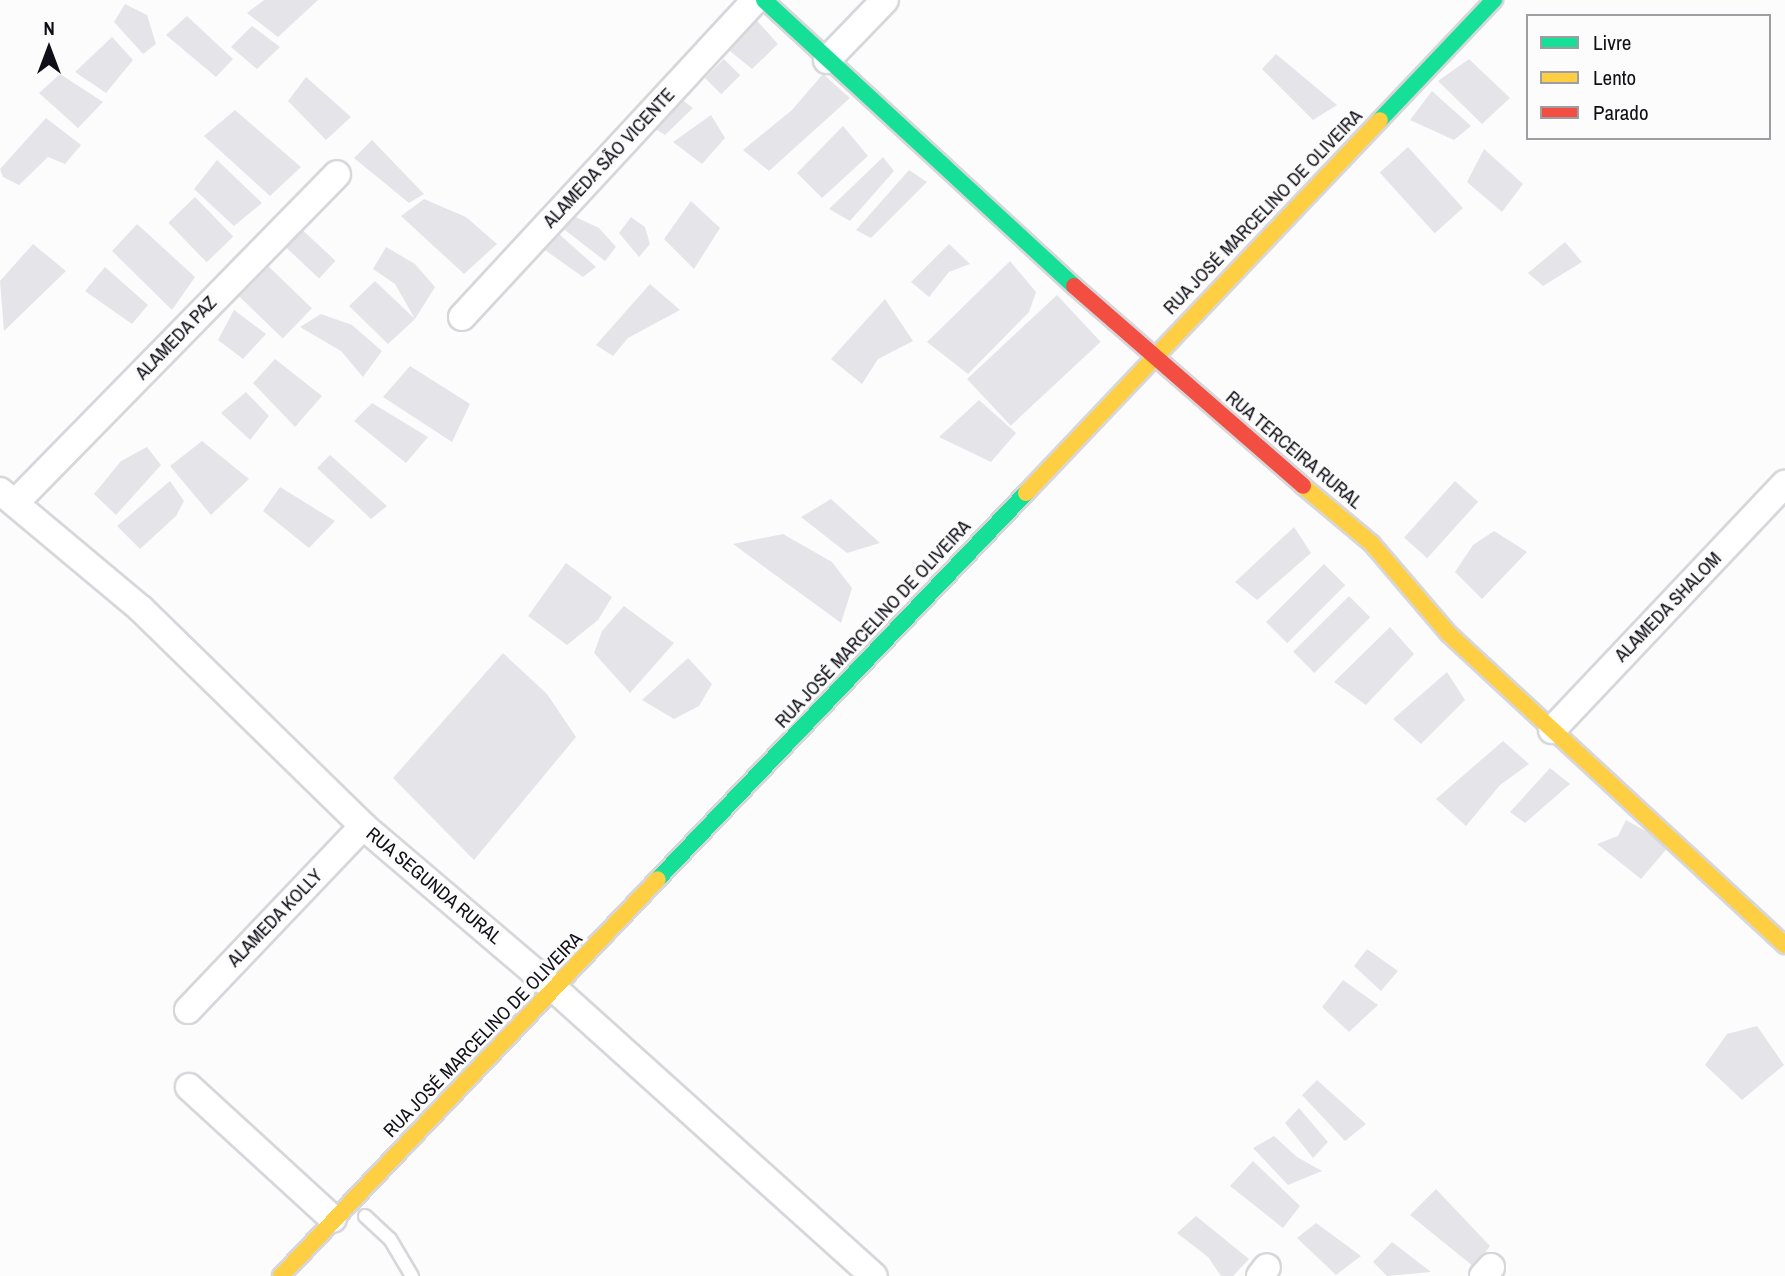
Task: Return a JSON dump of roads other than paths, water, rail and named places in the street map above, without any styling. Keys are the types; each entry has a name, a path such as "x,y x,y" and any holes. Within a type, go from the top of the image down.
{"street":[{"name":"ALAMEDA SÃO VICENTE","path":"462,317 756,0"},
{"name":"RUA TERCEIRA RURAL","path":"764,0 1152,358 1372,544 1449,634 1785,945"},
{"path":"827,60 885,0"},
{"name":"RUA JOSÉ MARCELINO DE OLIVEIRA","path":"281,1276 349,1212 1152,358 1494,0"},
{"name":"ALAMEDA PAZ","path":"7,497 337,174"},
{"name":"ALAMEDA SHALOM","path":"1552,730 1785,484"},
{"name":"RUA SEGUNDA RURAL","path":"7,497 141,609 363,826 557,991 874,1276"},
{"name":"ALAMEDA KOLLY","path":"188,1010 363,826"},
{"path":"189,1087 349,1212"}],"lane":[{"path":"349,1212 390,1239 412,1276"}]}
